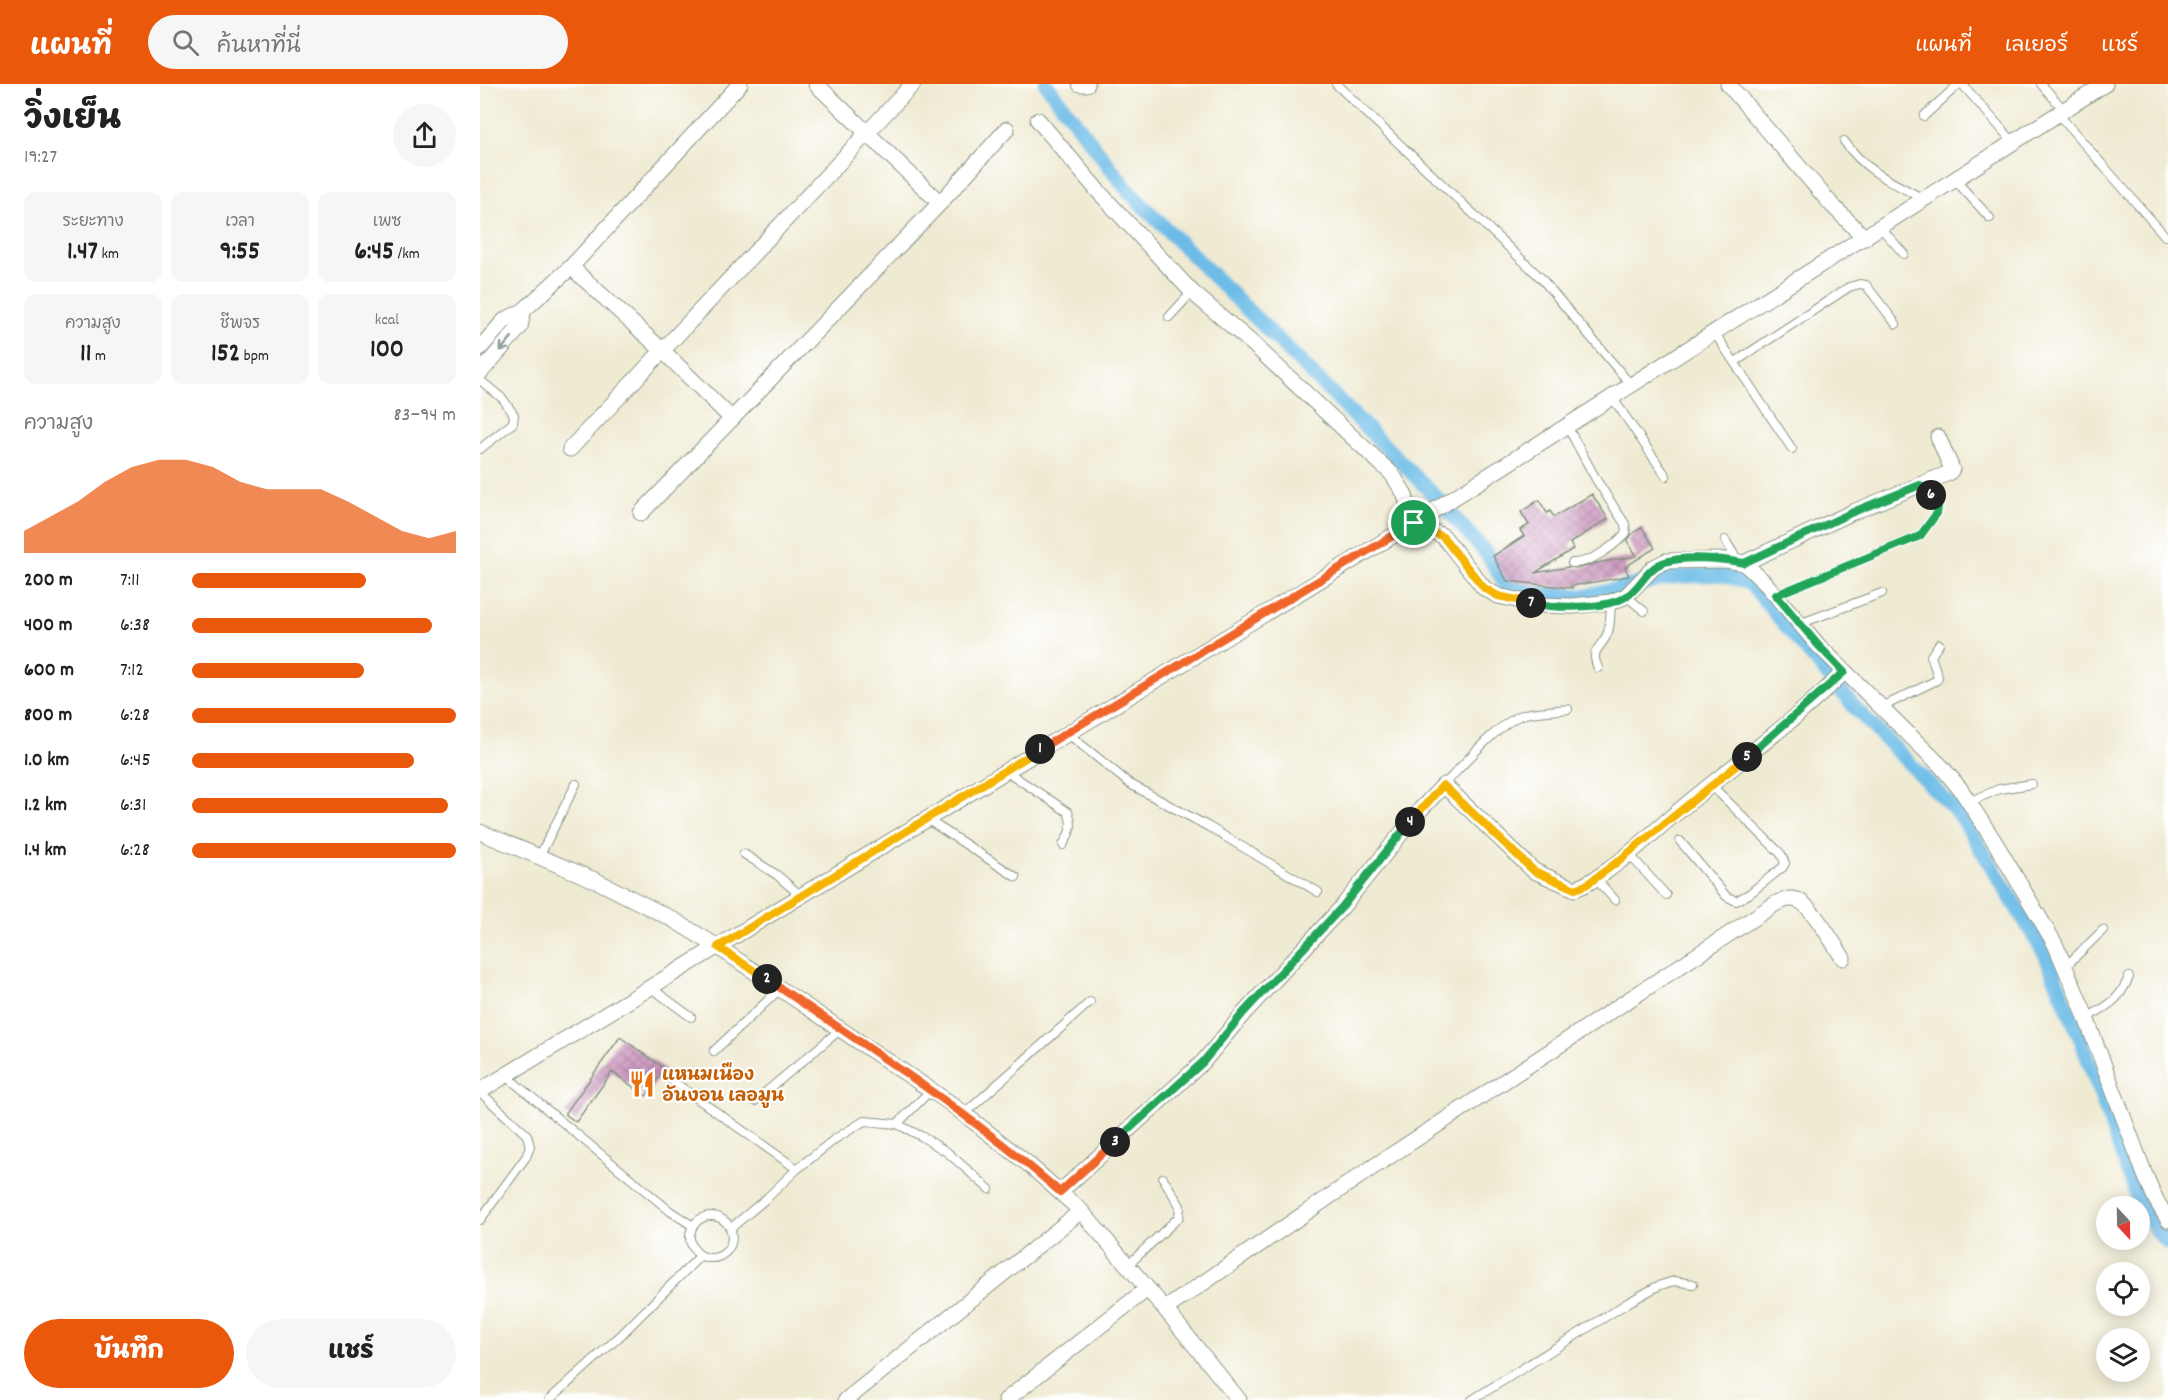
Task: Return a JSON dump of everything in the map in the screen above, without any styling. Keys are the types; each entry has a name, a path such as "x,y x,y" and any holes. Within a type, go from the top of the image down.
{"street":[{"path":"480,348 505,320 523,311 571,267 740,84"},
{"path":"816,84 940,203"},
{"path":"570,449 913,84"},
{"path":"1080,84 1087,84"},
{"path":"1728,84 1831,204 1865,237"},
{"path":"480,1092 505,1074 928,820 1454,497 2105,84"},
{"path":"1038,120 1098,192 1192,292 1253,344 1392,474 1420,518 1443,537 1484,588 1498,596 1541,605 1572,606 1611,602 1636,586 1654,567 1666,561 1684,559 1741,562 1952,471 1938,436"},
{"path":"641,513 940,203 1007,129"},
{"path":"571,267 663,351 732,419"},
{"path":"480,373 520,327 523,311"},
{"path":"1741,562 1776,595 1800,624 1836,680 1880,708 1941,766 1969,802 2055,944 2086,1018 2145,1175 2168,1220"},
{"path":"1060,1192 1203,1062 1244,1012 1342,907 1413,818 1443,785 1534,871 1575,889 1595,879 1628,853 1753,752 1836,680"},
{"path":"480,832 597,881 651,908 718,947 964,1114 1027,1162 1082,1212 1239,1400"},
{"path":"1165,1309 1364,1173 1774,904 1788,898 1800,900 1844,958"},
{"path":"846,1400 1082,1212"},
{"path":"1006,1400 1147,1289"}],"lane":[{"path":"1336,84 1541,278 1631,385"},
{"path":"1924,116 1961,84 2014,143"},
{"path":"2041,84 2061,112 2165,236"},
{"path":"1844,141 1862,164 1924,199"},
{"path":"1955,180 1990,218"},
{"path":"1880,227 1904,254"},
{"path":"1735,362 1849,287 1860,284 1866,285 1896,324"},
{"path":"1169,317 1192,292"},
{"path":"1714,332 1792,449"},
{"path":"480,380 503,399 514,415 513,423 480,449"},
{"path":"1612,397 1666,476"},
{"path":"1567,426 1597,481 1625,524 1626,534 1617,543 1594,556 1582,562 1572,563"},
{"path":"1776,595 1920,536 1937,513 1938,507 1934,499 1920,485"},
{"path":"1725,540 1741,562"},
{"path":"1636,586 1644,611"},
{"path":"1800,624 1882,593"},
{"path":"1598,668 1594,659 1595,651 1609,629 1611,602"},
{"path":"1880,708 1937,680 1931,656 1939,644"},
{"path":"1443,785 1514,719 1526,714 1568,710"},
{"path":"1067,733 1130,784 1209,827 1318,892"},
{"path":"1006,771 1068,812 1072,821 1071,831 1063,845"},
{"path":"539,857 576,784"},
{"path":"1969,802 1999,789 2032,784"},
{"path":"1680,841 1726,896 1736,901 1749,894 1783,867 1785,863 1781,854 1711,785"},
{"path":"928,820 1016,877"},
{"path":"1628,853 1666,895"},
{"path":"744,854 777,875 801,896"},
{"path":"1595,879 1615,900"},
{"path":"2065,967 2103,930"},
{"path":"2086,1018 2112,1004 2119,997 2129,977"},
{"path":"650,987 691,1017"},
{"path":"714,1051 780,989"},
{"path":"964,1114 1090,1002"},
{"path":"755,1101 841,1029"},
{"path":"505,1074 670,1210 693,1226"},
{"path":"671,1080 797,1169"},
{"path":"897,1124 931,1090"},
{"path":"480,1092 527,1135 530,1146 526,1157 480,1220"},
{"path":"731,1228 797,1169 835,1139 864,1121 897,1124 921,1136 947,1152 989,1189"},
{"path":"1127,1266 1179,1216 1180,1206 1163,1178"},
{"path":"707,1216 717,1216 725,1220 731,1228 732,1242 727,1252 713,1259 700,1256 691,1244 690,1235 693,1226 699,1219 707,1216"},
{"path":"549,1400 620,1336 700,1256"},
{"path":"1472,1400 1658,1286 1674,1281 1693,1284"}],"building":[{"path":"1592,494 1608,519 1570,543 1573,549 1535,573 1568,567 1580,568 1637,556 1627,541 1642,527 1655,548 1625,567 1629,576 1571,586 1572,588 1507,581 1493,556 1524,536 1520,530 1529,525 1521,512 1539,500 1547,513 1550,511 1554,517"},
{"name":"แหนมเนือง อันงอน เลอมูน","path":"620,1037 665,1069 646,1096 612,1072 576,1122 565,1114"}],"waterway":[{"path":"1046,84 1130,193 1433,494 1487,554 1508,588 1538,594 1587,596 1670,577 1721,574 1750,583 1857,710 1961,816 2045,954 2082,1042 2139,1203 2168,1243"}],"place":[{"name":"แหนมเนือง อันงอน เลอมูน","path":"642,1084"}],"route":[{"path":"1920,485 1934,499 1938,507 1937,513 1920,536 1776,595 1844,672 1735,767 1586,885 1575,889 1534,871 1443,785 1342,907 1244,1012 1203,1062 1060,1192 1027,1162 950,1103 718,947 928,820 1414,523 1443,537 1484,588 1498,596 1541,605 1572,606 1596,605 1626,596 1654,567 1666,561 1727,560 1744,563 1853,512 1920,485"}]}
